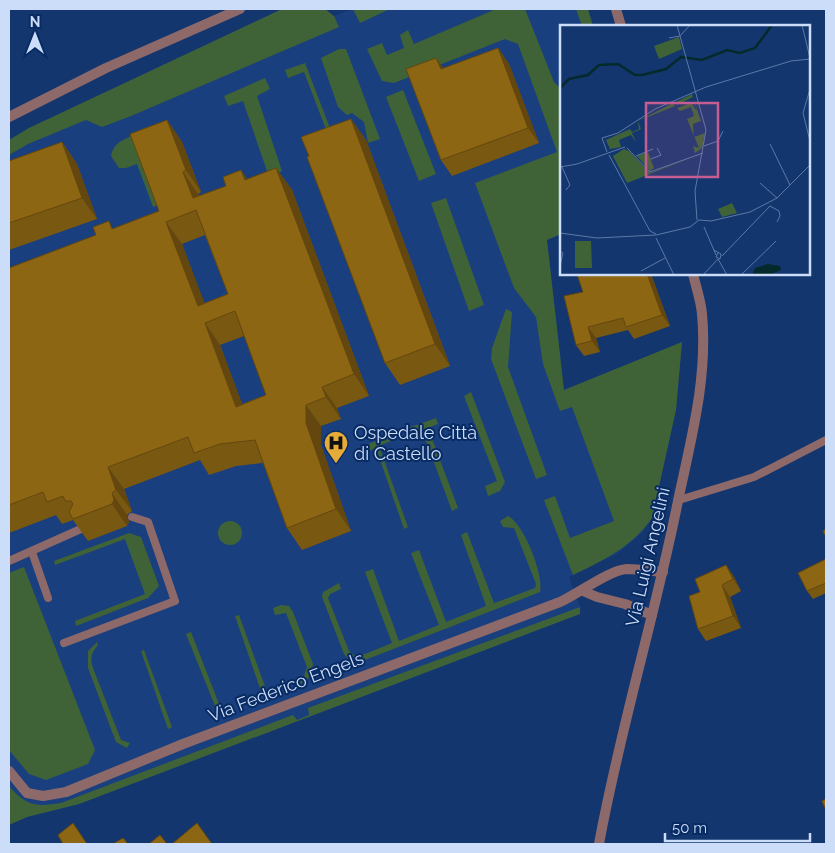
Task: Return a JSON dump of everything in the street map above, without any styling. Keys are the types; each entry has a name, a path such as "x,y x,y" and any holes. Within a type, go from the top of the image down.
{"street":[{"path":"9,117 106,68 240,9"},
{"path":"616,9 621,25"},
{"name":"Via Luigi Angelini","path":"599,844 611,781 663,572 700,401 704,362 702,313 693,275"},
{"name":"Via Federico Engels","path":"9,771 27,792 43,796 66,792 183,744 542,609 583,591 606,576 626,569 663,572"},
{"path":"583,591 597,597 625,604 652,616"}],"lane":[{"path":"678,500 754,477 826,440"},
{"path":"64,643 175,601 148,522 132,517"},
{"path":"9,561 83,528"},
{"path":"32,552 48,598"}],"shaded area":[{"name":"Ospedale Città di Castello","path":"282,9 325,9 334,16 353,9 588,9 593,25 560,25 560,234 547,240 564,390 682,342 676,410 652,518 642,533 618,553 569,577 580,607 580,614 79,804 27,817 9,825 9,140 29,128"}],"green space":[{"path":"282,9 325,9 334,16 339,27 131,116 102,127 86,120 28,144 9,155 9,140 29,128"},
{"path":"353,9 390,9 360,23"},
{"path":"496,9 525,9 554,82 560,88 560,234 547,240 564,390 682,342 676,410 652,518 636,537 617,552 573,575 544,500 555,496 570,538 614,521 572,407 560,411 543,364 536,317 514,288 475,183 557,152 518,44 505,39 394,83 382,81 367,49 382,43 387,55 404,48 400,35 408,30 414,44"},
{"path":"576,9 588,9 593,25 582,25"},
{"path":"339,49 346,49 380,139 368,143 364,122 352,113 347,115 338,107 321,58"},
{"path":"305,63 333,136 327,132 304,72 288,78 285,70"},
{"path":"265,78 270,89 257,96 282,171 269,177 243,101 228,106 224,96"},
{"path":"403,90 436,174 419,181 386,97"},
{"path":"136,134 161,204 153,207 137,164 126,168 119,168 111,156 117,144"},
{"path":"446,198 484,305 469,311 431,203"},
{"path":"506,309 512,312 508,367 547,475 536,479 491,359 492,348"},
{"path":"471,392 505,482 500,491 488,496 485,486 497,481 464,396"},
{"path":"436,418 438,424 428,428 458,508 452,511 422,430 411,434 408,428"},
{"path":"388,436 391,441 379,446 408,527 404,529 376,448 364,453 361,447"},
{"path":"508,516 520,529 532,551 539,574 540,592 365,660 353,661 346,657 322,597 323,592 339,583 341,589 330,594 328,598 349,651 354,655 365,654 392,643 365,572 373,569 399,641 439,625 411,553 419,550 446,622 486,606 461,535 467,532 494,603 535,588 536,584 514,528 503,527 500,521"},
{"path":"230,521 239,524 242,533 239,542 230,545 221,542 218,533 221,524"},
{"path":"129,533 141,537 159,586 148,598 76,626 75,621 145,594 125,539 55,565 54,561"},
{"path":"24,567 95,750 88,764 46,780 29,774 9,750 9,573"},
{"path":"281,605 289,606 293,612 313,664 311,676 301,684 297,681 304,676 307,667 286,613 275,615 273,608"},
{"path":"580,607 580,614 79,804 27,817 9,825 9,786 21,798 32,804 61,803 293,715 297,720 309,715 308,708"},
{"path":"239,615 267,692 262,694 235,616"},
{"path":"191,632 221,709 217,711 186,634"},
{"path":"97,642 98,645 92,656 93,668 121,740 130,743 127,748 116,742 88,668 88,651"},
{"path":"144,650 172,727 168,729 141,651"}],"building":[{"path":"498,48 528,128 441,160 406,69 436,58 441,69"},
{"path":"351,119 435,344 385,363 301,137"},
{"path":"167,120 186,170 183,172 193,198 226,186 223,177 241,170 245,180 276,168 354,374 322,387 326,397 306,405 306,423 336,509 287,528 255,440 220,444 194,453 188,437 108,467 116,490 112,493 114,500 112,504 73,519 69,512 73,504 71,501 65,501 63,496 47,502 43,492 9,505 9,268 96,235 93,227 109,221 112,229 159,211 130,134","holes":["196,210 228,294 198,306 166,222","235,311 266,395 236,407 205,323"]},
{"path":"62,142 82,198 9,223 9,161"},
{"path":"577,275 647,275 662,315 626,327 623,318 588,327 592,341 576,345 564,296 583,292"},
{"path":"826,559 826,583 807,591 798,573"},
{"path":"726,565 733,579 722,585 733,616 698,629 689,596 700,592 695,579"},
{"path":"826,799 826,810 822,801"},
{"path":"73,823 87,844 63,844 58,835"},
{"path":"197,823 212,844 172,844"},
{"path":"160,835 167,844 149,844"},
{"path":"123,838 128,844 113,844"}],"place":[{"name":"Ospedale Città di Castello","path":"336,464"}]}
